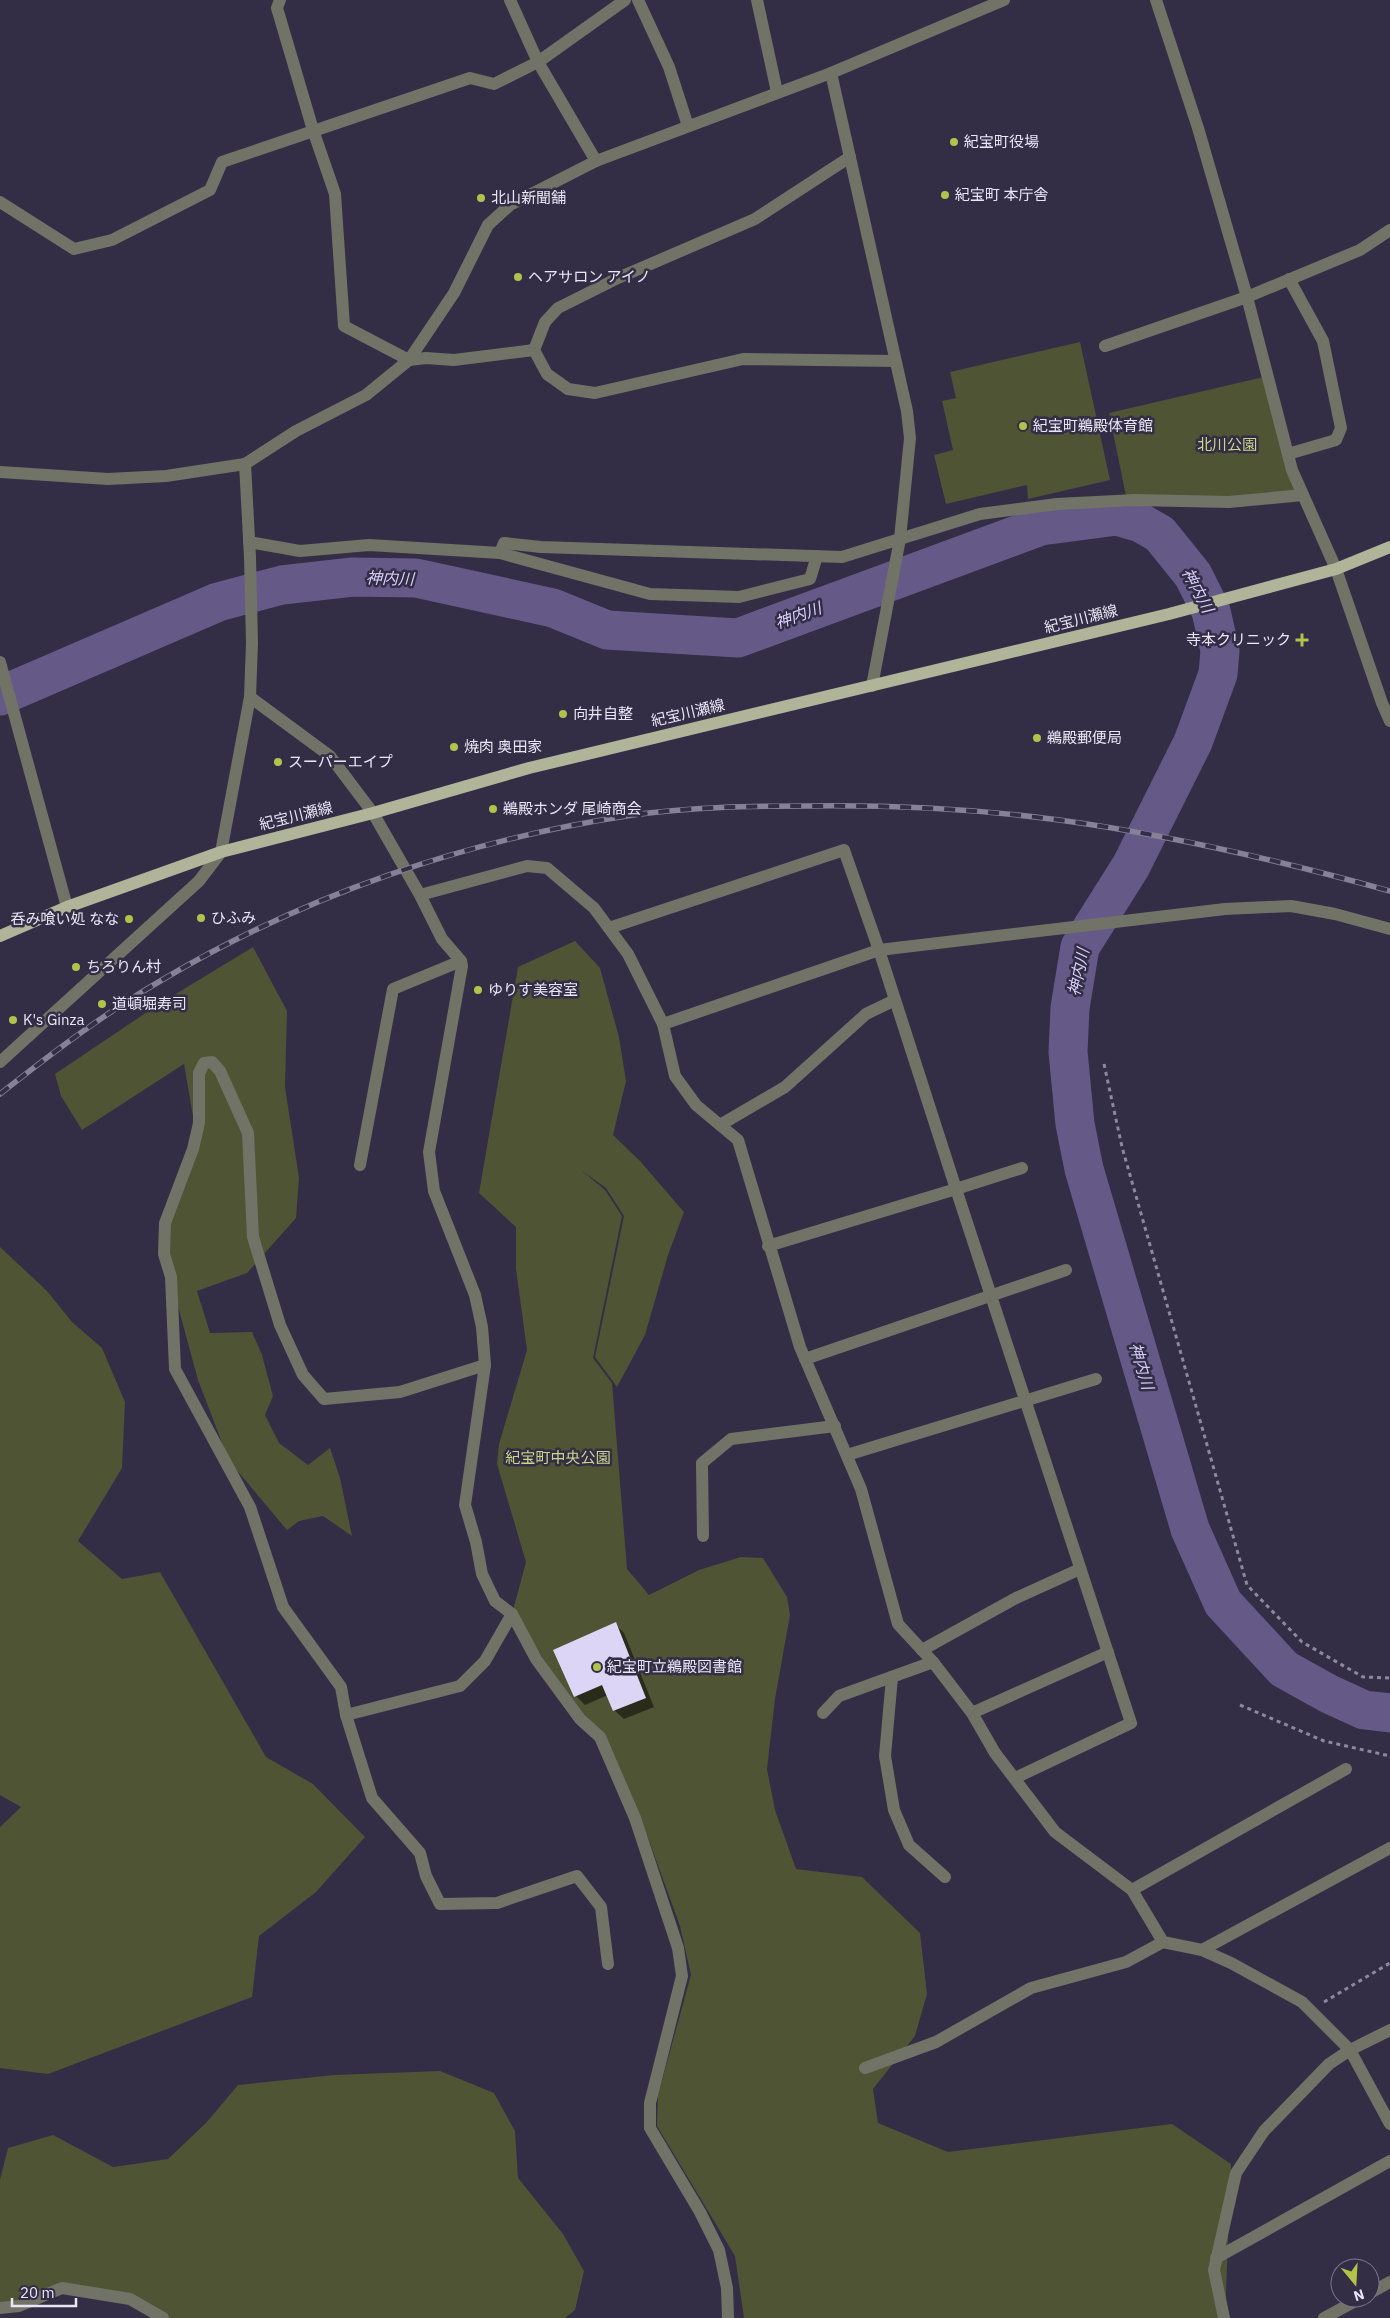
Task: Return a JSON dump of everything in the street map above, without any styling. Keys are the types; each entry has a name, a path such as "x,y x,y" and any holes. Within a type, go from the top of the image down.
{"main road":[{"name":"紀宝川瀬線","path":"0,936 67,906 221,852 373,814 529,768 1169,614 1336,569 1390,547"}],"street":[{"path":"280,0 277,8 312,130 336,194 344,326 409,360 426,358 454,360 534,350"},
{"path":"510,0 538,62 596,161"},
{"path":"0,202 74,249 112,240 210,190 222,162 470,78 494,84 538,62 625,0"},
{"path":"638,0 669,67 688,126"},
{"path":"757,0 777,92"},
{"path":"0,472 108,479 166,476 245,464 296,431 366,394 409,360 454,293 488,225 510,206 596,161 831,73 990,3 1004,0"},
{"path":"1156,0 1198,128 1247,297 1288,454 1303,494 1336,569 1386,701 1390,720"},
{"path":"831,73 907,411 910,438 900,539 872,686"},
{"path":"850,157 755,219 618,278 558,308 545,322 534,350 547,374 568,390 595,393 743,359 895,361"},
{"path":"1105,346 1247,297 1289,280 1360,250 1390,230"},
{"path":"1288,454 1336,440 1341,428 1323,341 1289,280"},
{"path":"0,1062 199,881 221,852 250,697 252,642 245,464"},
{"path":"500,553 504,543 542,547 842,557 980,514 1057,504 1135,500 1229,502 1303,494"},
{"path":"249,542 300,551 369,545 500,553 650,594 739,597 810,579 817,556"},
{"path":"0,662 67,906"},
{"path":"250,697 330,756 373,814 420,894 442,939 461,961 462,966 429,1152 434,1191 475,1295 482,1327 485,1365 464,1505 476,1542 482,1574 494,1601 512,1614 536,1659 580,1719 600,1737 635,1818 678,1948 682,1976 650,2104 650,2128 700,2212 718,2250 727,2288 728,2318"},
{"path":"609,928 844,850 879,950 1131,1723 1015,1778"},
{"path":"420,894 527,866 547,868 594,908 628,954 662,1024 675,1076 696,1105 738,1140 768,1246 805,1359 861,1489 898,1624 933,1662 972,1712 995,1753 1055,1832 1132,1890 1163,1942"},
{"path":"662,1024 879,950 1225,909 1290,906 1335,914 1390,929"},
{"path":"360,1165 393,989 461,961"},
{"path":"720,1126 785,1087 866,1014 895,1000"},
{"path":"485,1365 400,1392 324,1399 303,1375 280,1325 253,1237 248,1133 220,1071 212,1062 204,1063 199,1072 198,1124 194,1149 165,1223 164,1254 170,1277 175,1369 250,1507 283,1607 341,1687 346,1715 372,1798 420,1853 426,1876 440,1904 497,1903 578,1876 601,1907 608,1964"},
{"path":"768,1246 1022,1168"},
{"path":"805,1359 1066,1270"},
{"path":"847,1455 1096,1379"},
{"path":"703,1536 702,1463 731,1439 835,1426"},
{"path":"922,1650 1016,1598 1080,1569"},
{"path":"346,1715 460,1686 485,1661 512,1614"},
{"path":"972,1712 1108,1652"},
{"path":"823,1713 839,1696 933,1662"},
{"path":"892,1677 885,1756 894,1810 909,1845 945,1877"},
{"path":"1132,1890 1346,1769"},
{"path":"1202,1950 1390,1848"},
{"path":"865,2068 936,2042 1031,1988 1126,1962 1163,1942 1202,1950 1231,1963 1302,2002 1350,2050 1390,2124"},
{"path":"1224,2318 1214,2270 1236,2173 1264,2131 1329,2064 1350,2050 1390,2030"},
{"path":"1216,2258 1390,2161"},
{"path":"0,2308 19,2306 62,2288 130,2299 163,2318"},
{"path":"1324,2318 1342,2308"}],"path":[{"path":"1104,1064 1125,1156 1247,1585 1302,1642 1363,1678 1390,1678"},
{"path":"1240,1705 1324,1741 1390,1756"},
{"path":"1310,2011 1390,1963"}],"green space":[{"name":"紀宝町鵜殿体育館","path":"1080,342 1110,480 1028,499 1027,485 946,504 934,455 953,450 942,401 956,398 950,372"},
{"name":"北川公園","path":"1268,376 1303,495 1127,501 1109,413"},
{"name":"紀宝町中央公園","path":"575,941 600,968 619,1037 626,1081 613,1135 640,1161 684,1212 668,1255 645,1335 617,1387 595,1357 624,1216 606,1188 581,1170 605,1190 622,1216 593,1358 612,1383 627,1569 649,1595 699,1570 741,1557 763,1558 787,1597 790,1615 775,1699 767,1769 775,1810 796,1869 862,1877 920,1933 927,1994 915,2036 873,2089 878,2123 948,2152 1172,2124 1231,2164 1225,2318 744,2318 735,2256 657,2126 658,2095 691,1975 680,1926 647,1835 602,1742 512,1614 526,1562 497,1464 499,1444 527,1350 516,1269 516,1227 479,1193 518,967"},
{"path":"253,947 287,1011 285,1087 299,1178 296,1218 247,1273 197,1291 210,1333 252,1332 262,1355 273,1396 265,1415 279,1443 308,1465 330,1448 340,1478 352,1536 323,1516 299,1521 287,1530 229,1461 198,1380 170,1277 168,1214 196,1134 184,1064 82,1130 61,1096 55,1074 156,1006"},
{"path":"0,1247 47,1291 72,1322 102,1348 125,1402 122,1468 78,1541 122,1579 160,1572 266,1757 313,1784 365,1837 316,1892 259,1936 252,1997 48,2074 0,2068 0,1827 21,1807 0,1795"},
{"path":"440,2071 494,2093 515,2131 518,2178 563,2234 584,2271 575,2310 565,2318 163,2318 129,2299 63,2288 0,2308 0,2180 8,2148 53,2135 113,2167 168,2159 206,2123 238,2085 334,2075"}],"building":[{"name":"紀宝町立鵜殿図書館","path":"616,1622 646,1698 613,1711 602,1685 574,1697 553,1650"}],"waterway":[{"name":"神内川","path":"0,696 218,602 282,585 353,577 416,578 553,608 607,630 738,638 1041,526 1117,516 1141,523 1160,534 1193,575 1211,611 1220,651 1218,674 1193,742 1131,866 1080,947 1070,1008 1068,1052 1075,1124 1084,1169 1190,1529 1223,1603 1284,1669 1329,1694 1364,1710 1390,1713"}],"railway":[{"path":"0,1094 79,1034 120,1006 217,949 273,922 331,897 450,855 572,825 633,815 699,809 787,806 903,807 997,813 1101,826 1184,841 1267,859 1390,891"}],"place":[{"name":"紀宝町役場","path":"954,142"},
{"name":"紀宝町 本庁舎","path":"945,195"},
{"name":"北山新聞舗","path":"481,198"},
{"name":"ヘアサロン アイノ","path":"518,277"},
{"name":"紀宝町鵜殿体育館","path":"1023,426"},
{"name":"寺本クリニック","path":"1302,640"},
{"name":"向井自整","path":"563,714"},
{"name":"鵜殿郵便局","path":"1037,738"},
{"name":"焼肉 奥田家","path":"454,747"},
{"name":"スーパーエイプ","path":"278,762"},
{"name":"鵜殿ホンダ 尾崎商会","path":"493,809"},
{"name":"ひふみ","path":"201,918"},
{"name":"呑み喰い処 なな","path":"129,919"},
{"name":"ちろりん村","path":"76,967"},
{"name":"ゆりす美容室","path":"478,990"},
{"name":"道頓堀寿司","path":"102,1004"},
{"name":"K's Ginza","path":"13,1020"},
{"name":"紀宝町立鵜殿図書館","path":"597,1667"}]}
